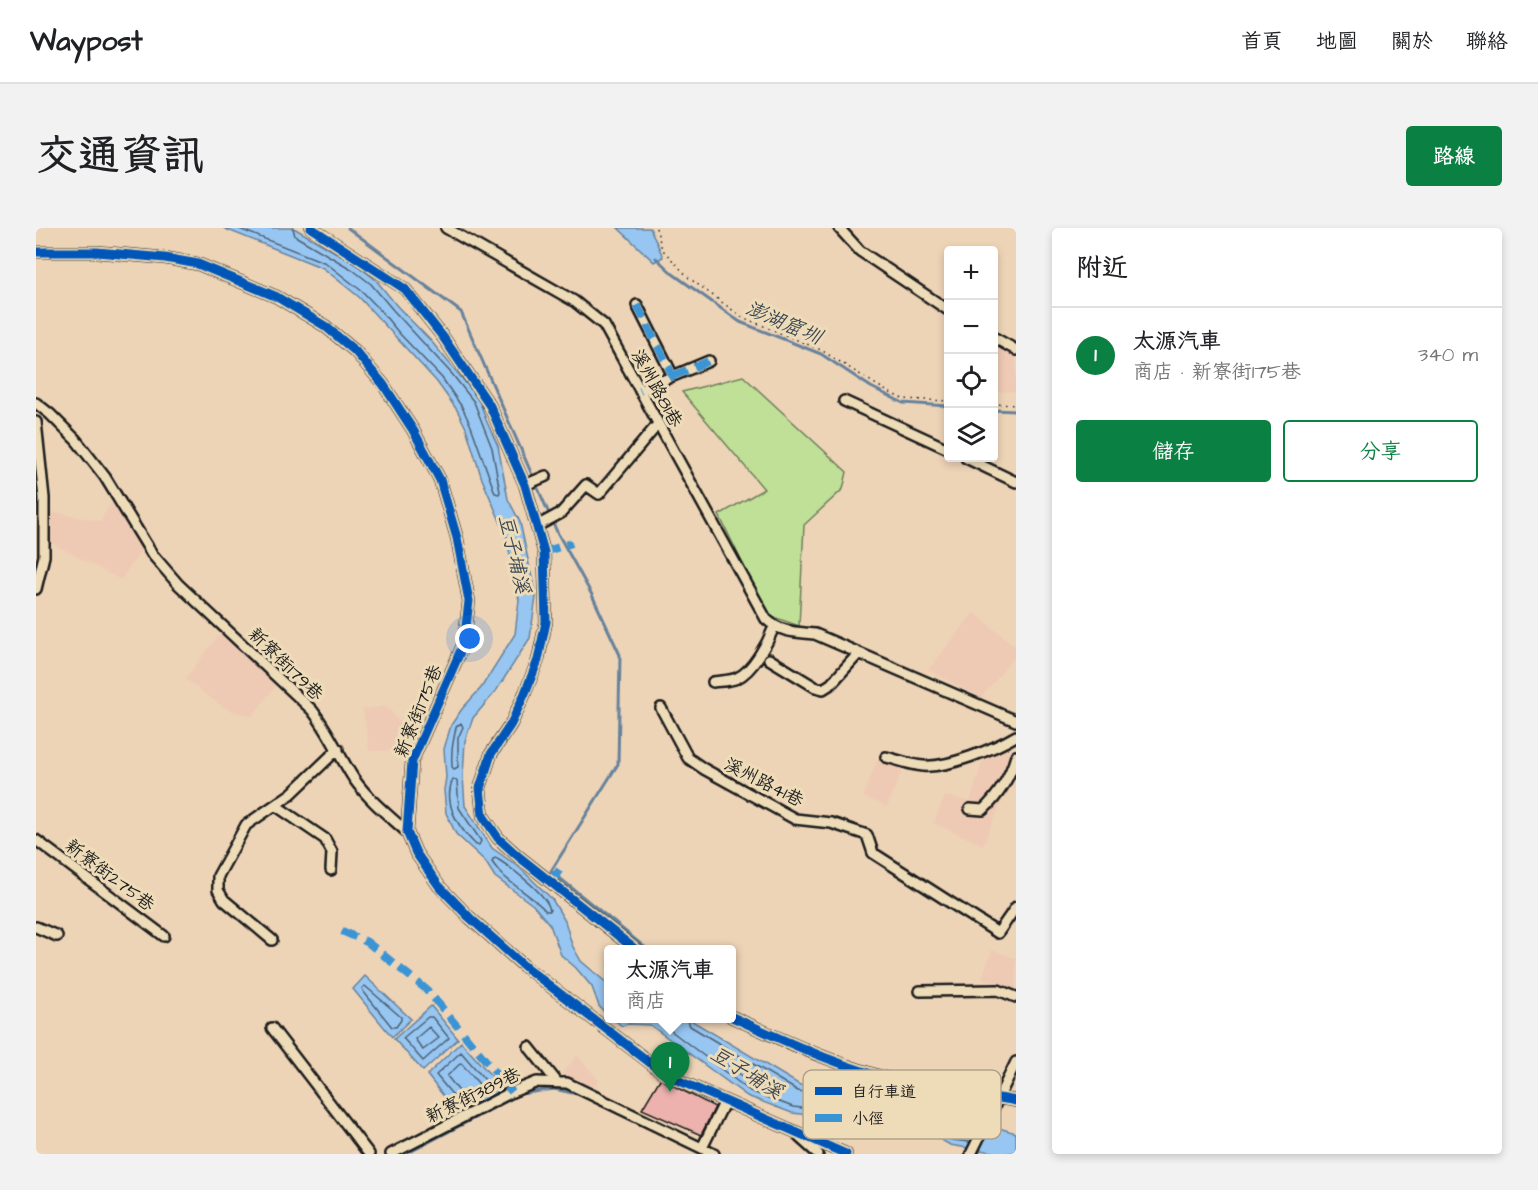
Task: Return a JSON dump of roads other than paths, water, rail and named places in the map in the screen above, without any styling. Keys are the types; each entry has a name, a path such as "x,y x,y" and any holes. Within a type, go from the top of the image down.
{"street":[{"path":"311,228 405,289 443,337 490,406 535,481 537,526 544,552 546,622 538,660 525,693 511,724 491,754 480,788 483,816 498,838 518,856 630,945"},
{"name":"溪州路81巷","path":"446,228 574,301 604,325 766,619 774,627"},
{"path":"839,228 860,251 944,307"},
{"name":"新寮街175巷","path":"36,252 98,252 165,258 198,264 277,297 325,327 355,351 383,384 413,430 440,480 457,538 469,601 464,643 412,761 407,832 416,853 439,886 469,917 524,966 666,1075 803,1135"},
{"path":"637,305 673,376"},
{"path":"998,340 1016,350"},
{"path":"640,391 709,361"},
{"path":"844,401 944,447"},
{"name":"新寮街179巷","path":"36,403 76,440 105,477 152,554 171,576 312,710 324,725 354,779 377,805 407,832"},
{"path":"36,422 44,498 44,556 36,589"},
{"path":"537,526 561,513 586,485 599,494 658,424"},
{"path":"974,462 1016,482"},
{"path":"713,682 737,678 743,674 768,643 774,627 785,631 815,634 1016,721"},
{"path":"769,659 815,687 823,689 831,684 859,653"},
{"name":"溪州路41巷","path":"661,708 687,758 704,770 795,819 831,824 867,835 873,853 998,933 1016,907"},
{"path":"886,757 923,766 944,763 997,747 1016,737"},
{"path":"272,940 224,900 218,890 218,876 246,825 291,794 338,749"},
{"path":"970,809 983,810 993,801 1012,770 1016,756"},
{"path":"275,806 326,838 332,852 331,870"},
{"name":"新寮街275巷","path":"36,840 164,936"},
{"path":"36,927 57,936"},
{"path":"920,992 998,990 1016,997"},
{"path":"736,1019 820,1057 862,1070"},
{"path":"272,1028 369,1154"},
{"path":"529,1047 557,1082"},
{"path":"1001,1091 1016,1062"},
{"name":"新寮街389巷","path":"391,1154 512,1092 537,1082 567,1083 714,1154"},
{"path":"1001,1098 1016,1101"},
{"path":"702,1148 725,1101"},
{"path":"793,1131 818,1154"},
{"name":"新寮街175巷","path":"811,1139 846,1154"},
{"path":"971,1154 978,1139"}],"water":[{"name":"豆子埔溪","path":"223,228 294,228 357,265 376,280 479,399 498,446 508,499 520,522 536,597 530,638 496,691 473,718 465,741 463,776 465,806 492,848 519,867 552,899 565,921 572,945 581,961 604,981 604,1012 599,1006 592,987 561,955 550,925 533,905 495,877 485,861 456,834 446,813 444,749 451,725 481,688 515,634 519,600 506,535 482,479 466,428 457,410 437,382 359,297 323,268"},
{"path":"618,228 650,228 663,257 654,262"},
{"path":"365,976 411,1019 392,1037 353,989"},
{"path":"431,1006 458,1039 423,1071 394,1039"},
{"path":"618,1023 696,1023 803,1085 803,1114 792,1113 747,1096 650,1025 622,1026"},
{"path":"461,1042 503,1089 457,1113 427,1075"},
{"path":"1001,1129 1016,1133 1016,1152 1004,1154 950,1145 940,1139 1001,1139"}],"waterway":[{"path":"348,228 461,312 557,532 592,595 620,655 618,764 551,871 642,945"},
{"name":"澎湖窟圳","path":"656,258 673,274 740,322 821,354 871,387 903,403 944,406"},
{"name":"澎湖窟圳","path":"998,410 1016,411"},
{"path":"412,1151 520,1094 554,1089 586,1096"},
{"path":"672,1139 703,1154"}],"place":[{"name":"太源汽車","path":"670,1092"}]}
